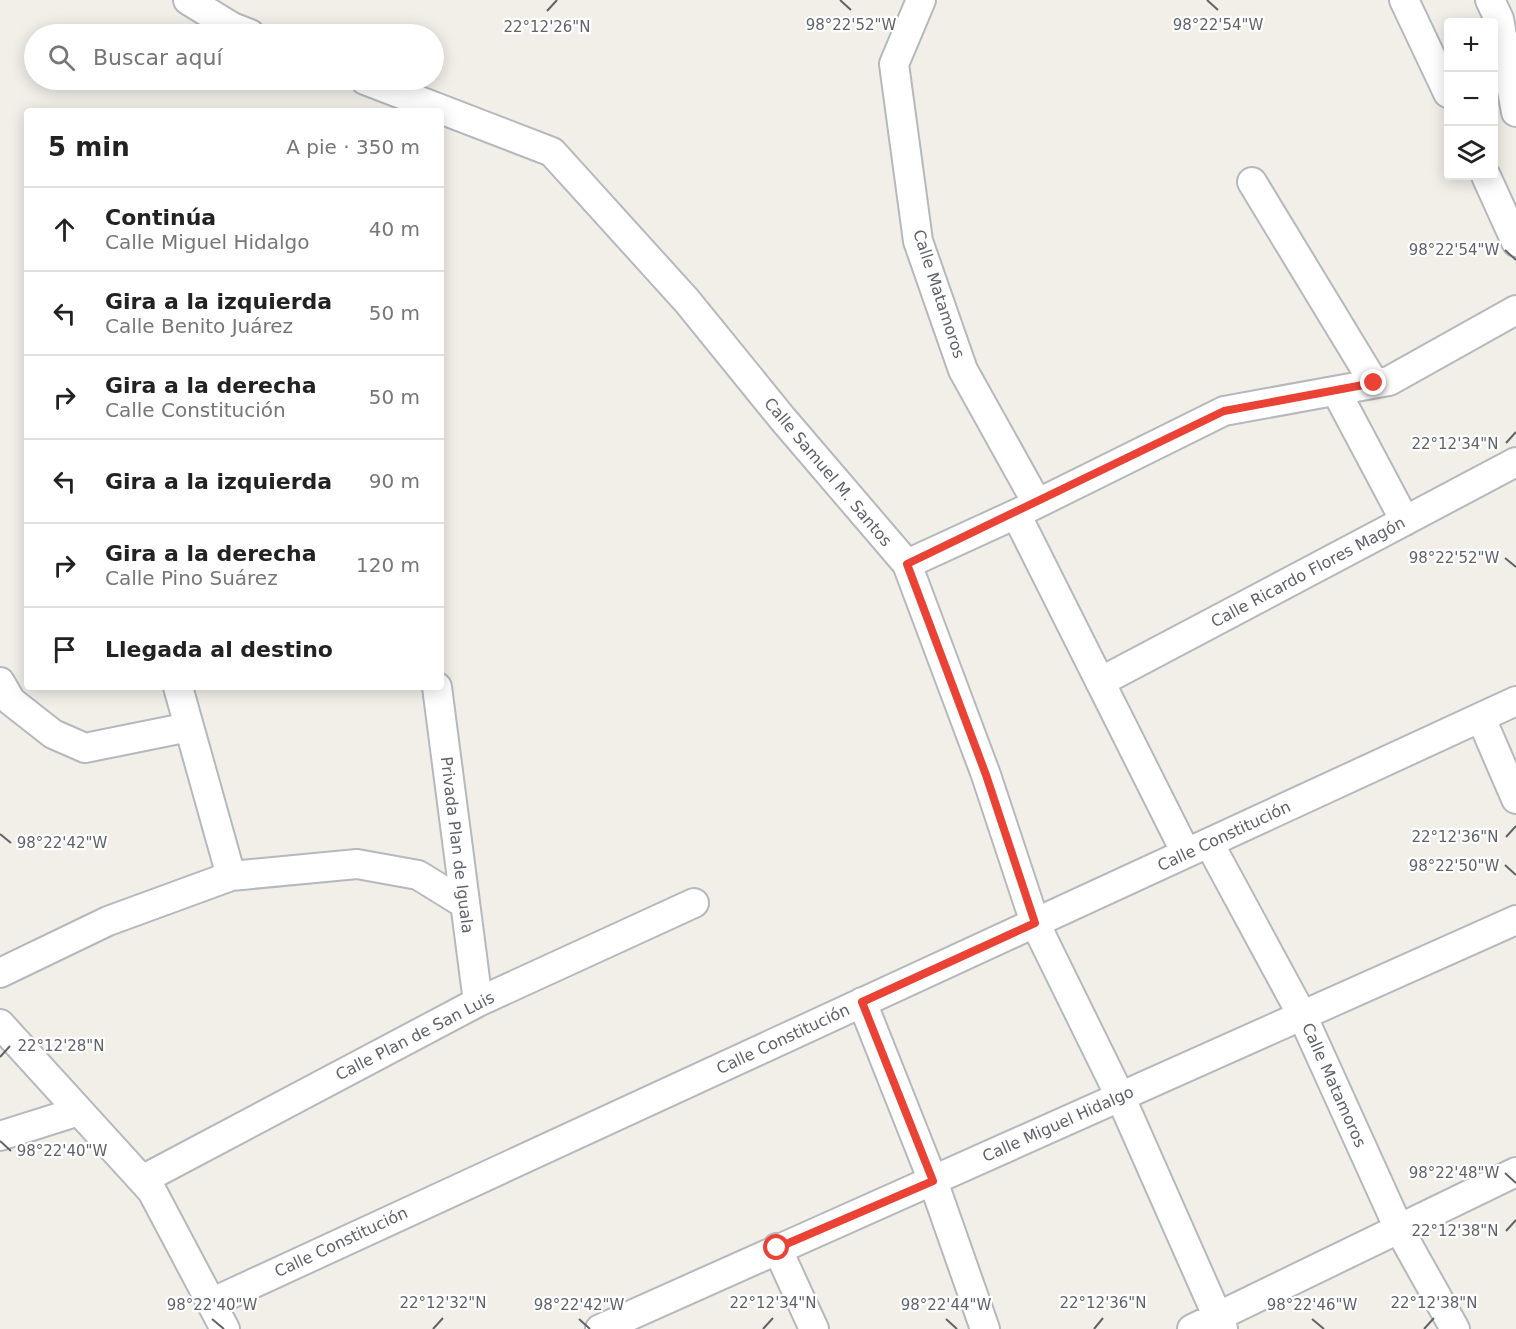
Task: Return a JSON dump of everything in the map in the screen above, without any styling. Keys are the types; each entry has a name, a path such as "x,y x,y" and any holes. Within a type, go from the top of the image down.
{"street":[{"path":"188,0 227,24"},
{"name":"Calle Matamoros","path":"921,0 894,64 918,241 963,370 1100,682 1197,848 1302,1015 1399,1229 1455,1329"},
{"path":"1404,0 1444,83"},
{"path":"1502,13 1516,112"},
{"name":"Calle Samuel M. Santos","path":"391,90 438,108"},
{"name":"Calle Samuel M. Santos","path":"444,110 552,152 687,301 782,418 907,564 986,775 1035,923 1120,1096 1210,1325"},
{"path":"1488,180 1516,242"},
{"path":"1252,182 1374,383"},
{"path":"907,564 1026,509 1224,411 1389,381 1516,310"},
{"path":"1336,391 1405,521"},
{"name":"Calle Ricardo Flores Magón","path":"1100,682 1516,462"},
{"path":"0,682 11,701 53,735 85,748 189,727"},
{"path":"179,690 231,876"},
{"name":"Privada Plan de Iguala","path":"436,690 478,1002"},
{"name":"Calle Constitución","path":"213,1302 1516,701"},
{"path":"1481,718 1516,799"},
{"path":"0,973 108,921 231,876 357,864 418,875 465,904"},
{"name":"Calle Plan de San Luis","path":"142,1180 478,1002 694,903"},
{"name":"Calle Miguel Hidalgo","path":"600,1329 1516,920"},
{"path":"862,1002 933,1181 985,1329"},
{"path":"0,1024 152,1191 213,1302 225,1329"},
{"path":"0,1136 79,1111"},
{"path":"1210,1325 1516,1172"},
{"path":"777,1248 814,1329"}],"route":[{"path":"777,1248 933,1181 862,1002 1035,923 986,775 907,564 1016,514 1224,411 1374,383"}]}
